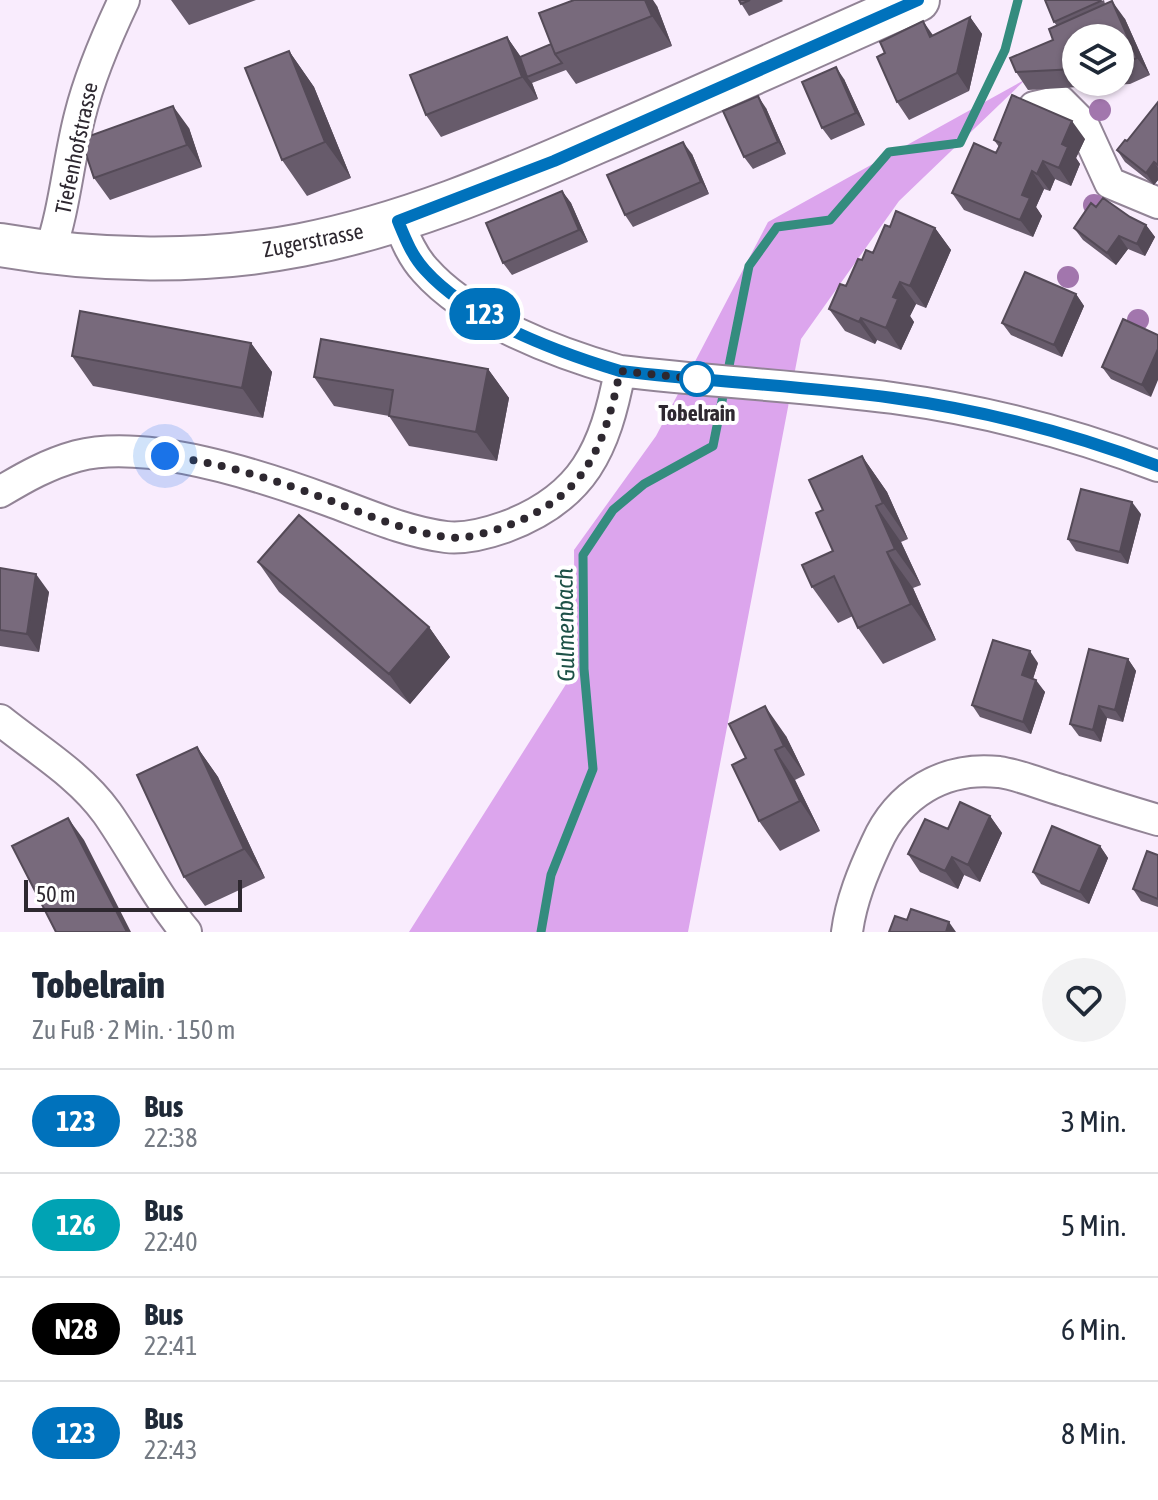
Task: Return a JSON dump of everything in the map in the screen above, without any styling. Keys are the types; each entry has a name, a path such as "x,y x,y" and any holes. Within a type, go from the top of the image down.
{"main road":[{"name":"Zugerstrasse","path":"0,245 49,254 217,257 298,246 398,221 554,161 918,0"}],"street":[{"name":"Tiefenhofstrasse","path":"49,254 59,227 80,114 98,56 124,0"},
{"path":"1034,107 1060,101 1083,124 1110,183 1158,203"},
{"path":"398,221 424,269 455,297 547,346 620,371 894,398 1065,435 1158,466"},
{"path":"0,492 34,471 79,456 122,452 187,458 295,488 398,526 448,538 491,532 547,508 575,482 605,435 620,371"},
{"path":"0,720 74,778 106,812 165,908 186,932"},
{"path":"847,932 854,899 879,837 895,812 915,792 940,779 969,771 1002,773 1158,820"}],"shaded area":[{"path":"1026,79 899,201 801,339 688,932 409,932 575,670 574,550 656,436 768,222"}],"building":[{"path":"574,0 645,0 652,16 555,54 539,13"},
{"path":"1045,0 1100,0 1101,1 1054,22"},
{"path":"1112,1 1122,24 1062,24 1062,70 1016,72 1010,58 1053,40 1049,29"},
{"path":"970,17 957,73 897,102 877,57 885,53 880,42 923,21 930,37"},
{"path":"507,37 522,77 426,115 410,75"},
{"path":"551,44 562,63 527,77 520,57"},
{"path":"289,51 325,142 282,160 245,68"},
{"path":"836,67 856,113 822,128 802,82"},
{"path":"1012,95 1072,121 1062,144 1068,147 1059,168 1043,161 1037,174 1032,171 1022,195 1030,198 1020,220 952,193 974,143 996,153 1001,143 994,140"},
{"path":"758,96 778,142 744,157 723,111"},
{"path":"1158,102 1158,165 1154,162 1146,173 1117,150"},
{"path":"173,106 187,145 94,178 81,139"},
{"path":"683,142 701,182 625,215 607,175"},
{"path":"562,191 579,230 503,263 486,223"},
{"path":"1103,198 1146,225 1137,244 1119,236 1107,253 1074,228 1091,203 1096,207"},
{"path":"896,211 935,228 910,286 900,282 893,297 898,299 886,328 861,318 859,322 829,309 840,284 846,286 858,259 862,260 866,250 873,253 885,225 890,227"},
{"path":"1025,272 1076,294 1054,345 1002,323"},
{"path":"80,311 251,343 242,388 72,356"},
{"path":"1123,319 1158,335 1158,349 1142,385 1102,367"},
{"path":"321,339 488,369 476,432 389,416 393,390 314,377"},
{"path":"862,456 883,503 876,506 895,549 887,552 911,604 858,628 834,576 812,587 802,565 833,551 816,513 823,510 809,480"},
{"path":"1081,489 1132,502 1120,552 1068,539"},
{"path":"299,515 429,627 389,674 258,562"},
{"path":"0,568 36,574 27,634 0,630"},
{"path":"993,640 1030,651 1022,675 1036,680 1023,722 972,705"},
{"path":"1089,649 1128,659 1115,710 1099,706 1093,730 1070,724"},
{"path":"765,706 784,746 775,750 800,801 759,821 732,765 746,758 729,724"},
{"path":"197,747 244,849 184,877 137,775"},
{"path":"960,802 990,816 968,865 952,857 945,871 908,854 925,819 948,829"},
{"path":"68,818 127,932 56,932 12,846"},
{"path":"1052,826 1100,846 1080,892 1033,872"},
{"path":"1147,851 1158,855 1158,899 1133,889"},
{"path":"911,909 949,922 946,932 889,932 895,916 907,920"}],"waterway":[{"name":"Gulmenbach","path":"541,932 551,875 593,769 584,669 583,555 613,510 644,484 713,446 749,266 777,227 830,220 889,152 960,143 1005,50 1018,0"}],"bus line":[{"name":"123","path":"918,0 554,161 398,221 406,240 424,269 455,297 512,330 582,360 620,371 684,379 894,398 1065,435 1158,466"}],"place":[{"name":"Tobelrain","path":"697,379"}],"route":[{"path":"165,456 187,458 295,488 398,526 448,538 491,532 523,521 547,508 575,482 605,435 620,371 697,379"}]}
